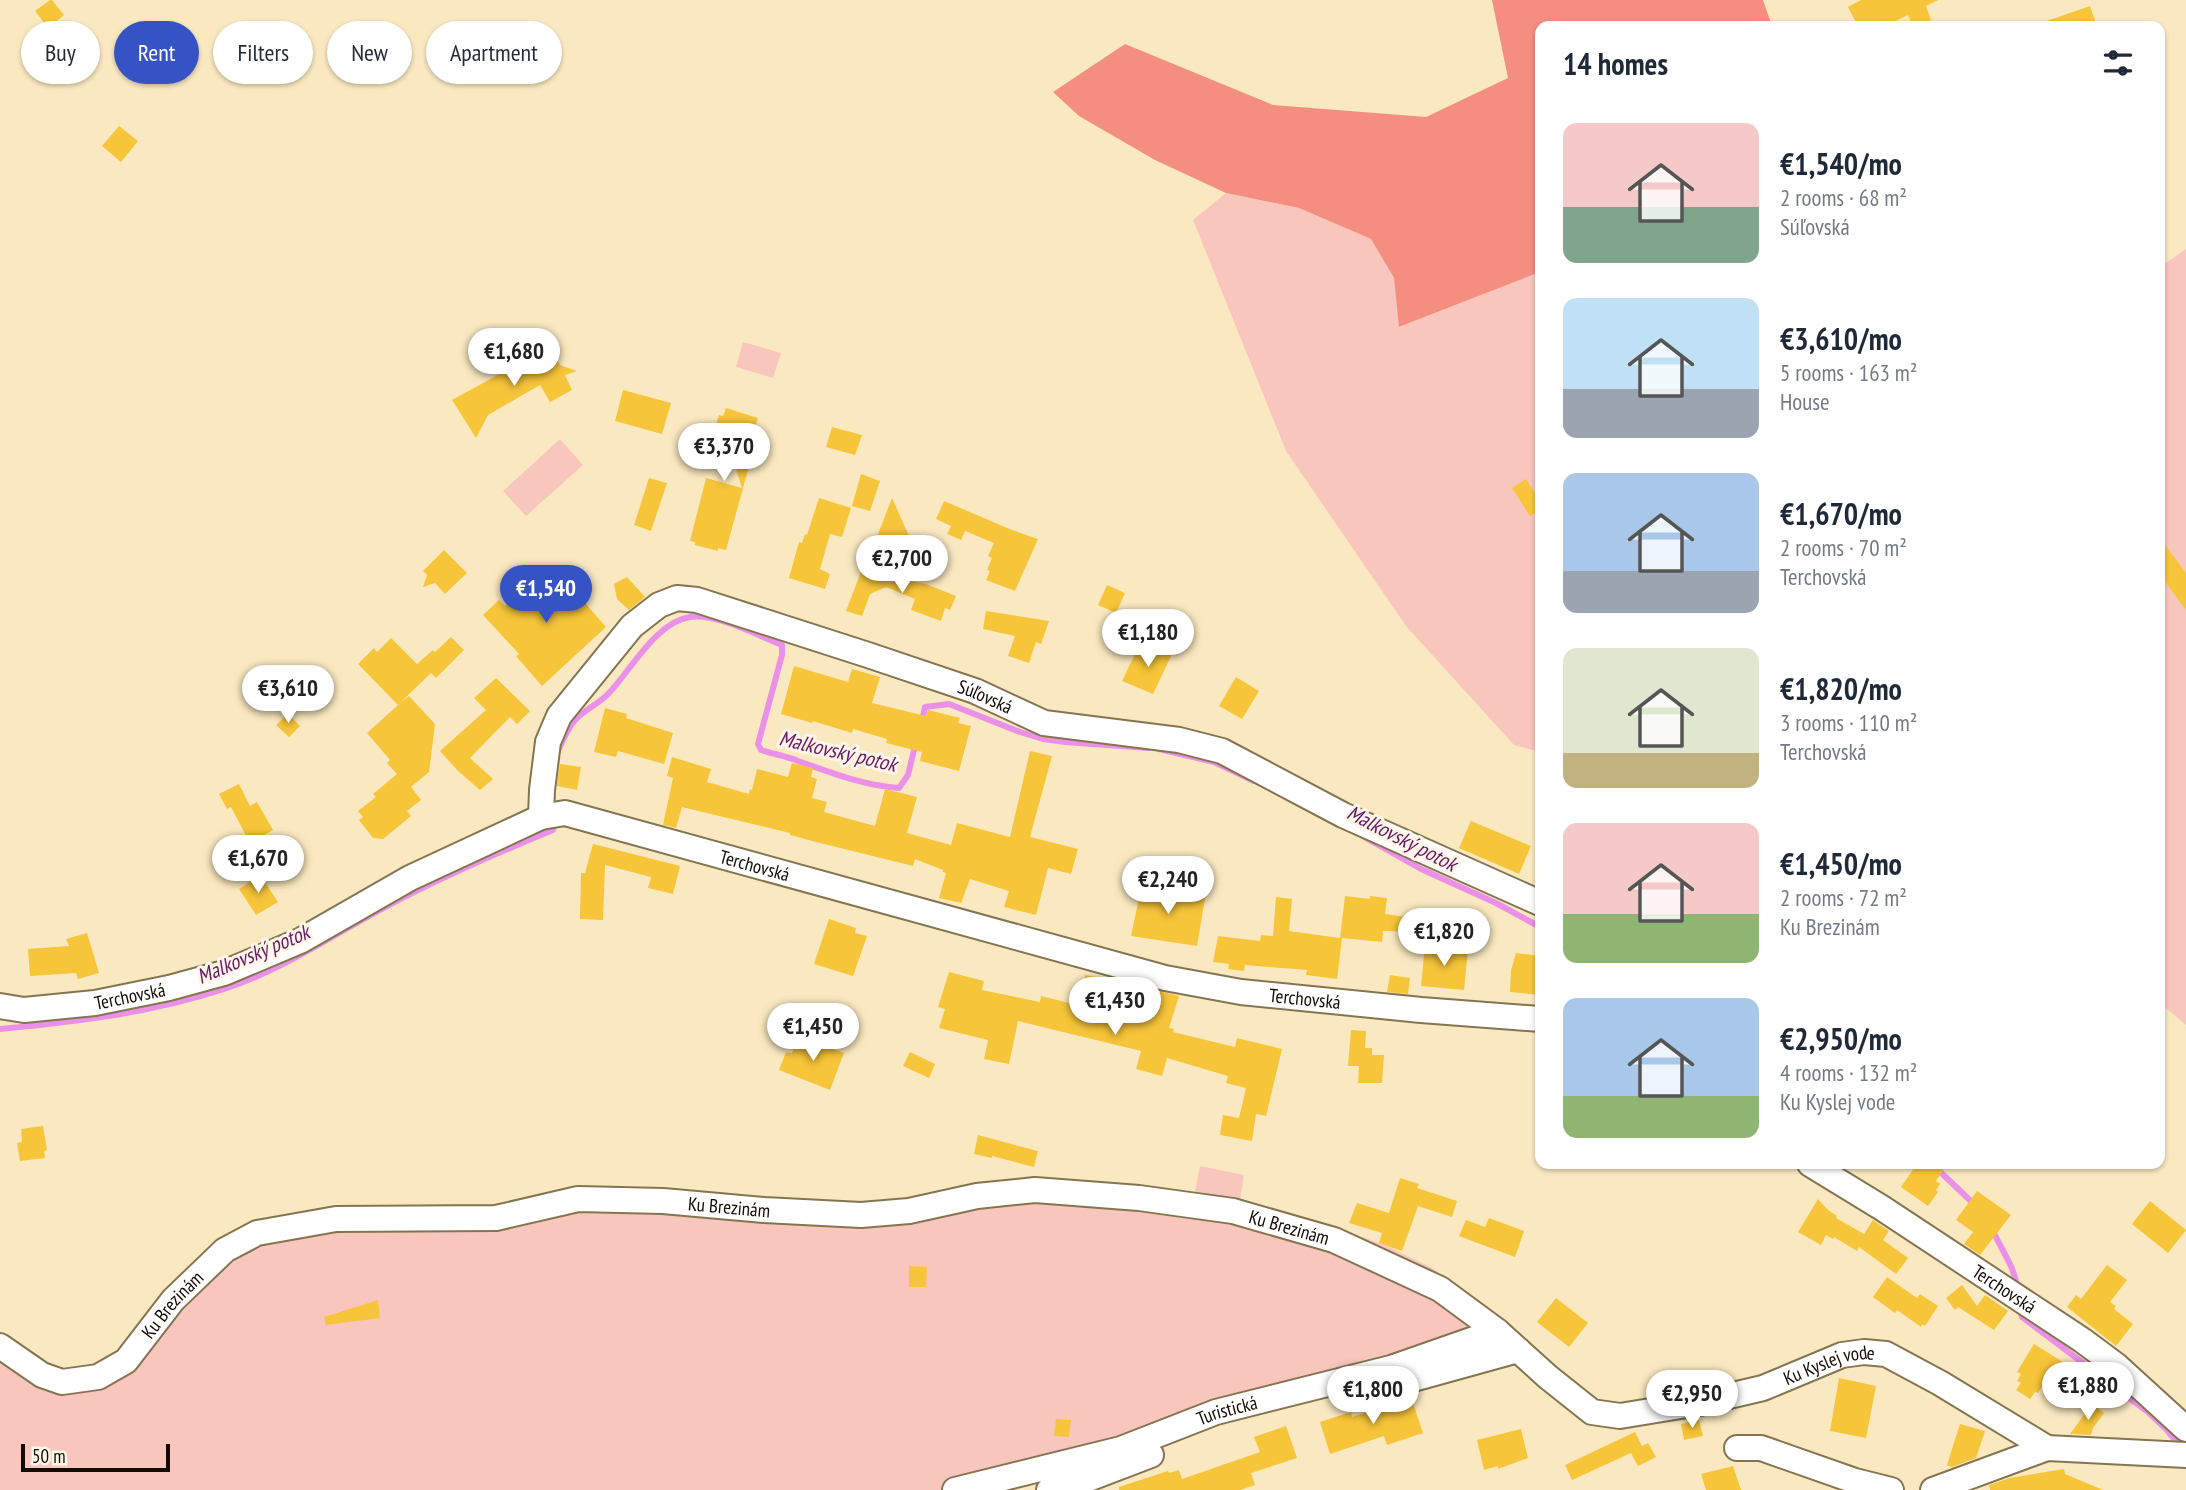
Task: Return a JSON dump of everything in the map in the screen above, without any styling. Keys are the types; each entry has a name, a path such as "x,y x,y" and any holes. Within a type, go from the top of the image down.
{"street":[{"name":"Súľovská","path":"551,815 541,790 548,741 559,716 632,626 659,605 677,598 697,600 975,691 1044,723 1167,738 1222,751 1343,815 1535,901"},
{"name":"Terchovská","path":"0,1006 24,1010 95,1003 169,988 224,973 300,941 410,878 551,815 1165,978 1241,992 1535,1019"},
{"name":"Terchovská","path":"1818,1169 1876,1204 2118,1366 2186,1429"},
{"name":"Ku Brezinám","path":"0,1346 43,1375 62,1382 97,1377 126,1361 173,1300 225,1250 257,1233 336,1219 496,1218 578,1199 663,1201 861,1215 909,1211 977,1196 1035,1190 1139,1198 1233,1211 1334,1240 1440,1289 1497,1331"},
{"name":"Ku Kyslej vode","path":"1497,1331 1592,1412 1620,1416 1699,1403 1763,1388 1842,1355 1864,1352 1886,1354 1940,1383 2047,1448"},
{"name":"Turistická","path":"955,1490 1121,1449 1216,1412 1391,1368 1497,1331"},
{"name":"Turistická","path":"1049,1490 1075,1484 1239,1419 1395,1385 1518,1350"},
{"path":"1737,1448 1761,1448 1855,1481 1891,1490"},
{"name":"Ku Kyslej vode","path":"1933,1490 2047,1448 2179,1454"}],"shaded area":[{"path":"1492,0 1763,0 1770,21 1535,21 1535,274 1399,327 1394,278 1371,239 1299,208 1226,193 1155,160 1079,116 1053,92 1125,44 1273,105 1426,117 1508,78"},
{"path":"1226,193 1299,208 1371,239 1394,278 1400,327 1535,274 1535,751 1514,745 1406,626 1286,451 1193,220"},
{"path":"2186,249 2186,1025 2165,1007 2165,264"},
{"path":"743,342 781,353 773,378 736,367"},
{"path":"560,439 583,465 526,516 503,491"},
{"path":"1200,1166 1244,1175 1239,1206 1194,1197"},
{"path":"976,1187 1230,1208 1313,1220 1385,1245 1436,1270 1482,1329 976,1490 0,1490 0,1343 93,1380 230,1246 338,1220 546,1201 769,1221"}],"building":[{"path":"52,0 64,15 57,21 43,21 35,11"},
{"path":"1861,0 1938,0 1926,6 1931,20 1928,21 1911,21 1908,15 1895,21 1855,21 1848,7"},
{"path":"2090,6 2095,21 2047,21"},
{"path":"119,126 138,141 121,162 102,146"},
{"path":"550,348 560,365 577,371 565,375 572,390 550,402 540,385 488,415 476,438 452,400 525,360 525,356"},
{"path":"623,390 671,403 662,434 615,421"},
{"path":"726,408 758,418 746,457 751,459 726,550 718,548 718,551 690,541 706,478 742,488 729,447 708,440 713,424 716,425 719,415 723,416"},
{"path":"832,427 862,435 855,455 826,447"},
{"path":"861,474 880,481 870,511 852,506"},
{"path":"649,478 667,483 651,531 634,525"},
{"path":"1526,479 1535,493 1535,513 1530,516 1512,488"},
{"path":"819,498 851,508 842,537 830,534 820,569 830,574 825,589 789,578 799,542 802,543 805,534 807,535"},
{"path":"892,498 910,538 902,557 873,547"},
{"path":"944,501 1038,539 1015,591 986,580 992,558 988,556 994,543 965,531 961,540 947,534 951,526 936,519"},
{"path":"2165,545 2186,573 2186,610 2165,582"},
{"path":"444,550 467,573 445,594 435,583 423,587 427,575 423,571"},
{"path":"552,565 606,627 542,686 516,656 519,654 483,615 499,600 505,606"},
{"path":"861,572 926,584 956,596 950,610 945,608 941,621 911,610 915,599 886,587 870,594 862,616 846,611"},
{"path":"627,577 645,597 629,610 617,599 614,584"},
{"path":"1107,585 1125,593 1116,613 1098,605"},
{"path":"986,611 1049,621 1041,644 1036,642 1029,663 1008,656 1015,636 983,629"},
{"path":"451,637 464,650 436,678 431,673 401,702 409,696 435,724 429,772 411,787 421,800 407,811 411,816 383,839 373,838 359,820 363,817 358,811 376,797 373,794 397,774 387,763 390,760 367,733 398,705 358,664 374,648 377,652 391,638 417,664"},
{"path":"1154,643 1173,652 1153,694 1122,681 1137,650 1149,655"},
{"path":"794,666 848,682 852,669 880,677 872,703 926,716 928,710 960,718 958,723 971,726 959,771 920,761 922,752 886,743 887,739 853,729 852,733 781,714"},
{"path":"1236,677 1259,691 1242,719 1219,706"},
{"path":"496,678 530,711 517,724 510,717 470,758 493,779 480,790 440,751 486,710 474,698"},
{"path":"605,708 627,714 626,718 673,733 664,764 618,751 616,757 594,752"},
{"path":"288,714 300,726 289,737 276,725"},
{"path":"1030,751 1052,756 1030,837 1078,849 1071,874 1048,868 1036,915 1004,907 1009,891 970,879 961,903 939,898 946,873 915,859 913,866 682,807 676,828 663,825 673,778 667,776 672,757 711,769 707,782 749,794 757,769 788,777 792,763 813,768 811,777 817,779 812,798 827,802 824,812 875,826 885,789 917,797 907,833 951,845 957,823 1010,837"},
{"path":"560,764 581,767 577,790 557,786"},
{"path":"239,784 250,806 257,802 273,830 250,843 231,807 227,809 219,794"},
{"path":"1471,821 1531,846 1519,874 1459,848"},
{"path":"593,844 680,866 673,894 648,888 651,877 605,865 603,920 580,919 581,873 585,873"},
{"path":"260,875 278,902 256,915 239,889"},
{"path":"1142,884 1172,889 1172,893 1205,898 1197,946 1131,936"},
{"path":"1345,896 1387,898 1385,914 1406,917 1420,932 1383,931 1382,942 1342,938 1337,979 1306,975 1307,970 1245,965 1244,971 1228,969 1229,964 1213,962 1218,936 1260,941 1261,935 1273,936 1276,897 1292,899 1289,931 1340,938"},
{"path":"829,919 856,928 855,933 867,936 853,976 814,964"},
{"path":"87,933 99,973 78,979 76,973 30,976 28,949 69,946 66,939"},
{"path":"1425,945 1468,950 1464,990 1421,986"},
{"path":"1516,953 1535,955 1535,994 1510,992 1511,970"},
{"path":"949,972 984,981 982,990 1040,1002 1041,996 1081,1006 1085,975 1106,979 1100,1011 1141,1020 1150,989 1179,996 1169,1028 1174,1029 1173,1032 1235,1047 1237,1038 1282,1049 1266,1116 1256,1114 1252,1141 1220,1135 1223,1115 1239,1118 1246,1088 1226,1083 1228,1076 1167,1058 1162,1076 1136,1069 1141,1051 1018,1021 1009,1064 984,1059 988,1040 939,1028 945,1009 938,1007"},
{"path":"1390,975 1410,978 1408,994 1387,992"},
{"path":"1351,1030 1366,1031 1365,1048 1372,1048 1372,1055 1384,1055 1382,1083 1358,1083 1359,1066 1348,1066"},
{"path":"798,1037 844,1053 830,1090 779,1070 786,1052 792,1053"},
{"path":"910,1052 935,1064 929,1078 903,1066"},
{"path":"43,1126 47,1150 44,1151 45,1158 20,1161 17,1143 22,1142 21,1129"},
{"path":"978,1135 1038,1151 1034,1167 974,1154"},
{"path":"1914,1169 1944,1169 1936,1181 1940,1184 1936,1190 1938,1192 1928,1206 1901,1187"},
{"path":"1400,1178 1419,1184 1417,1188 1457,1201 1452,1217 1418,1206 1402,1251 1379,1243 1382,1233 1349,1223 1357,1203 1389,1213"},
{"path":"1977,1191 2011,1215 1980,1255 1964,1244 1973,1232 1956,1220"},
{"path":"1818,1199 1837,1216 1836,1218 1864,1234 1873,1220 1889,1231 1883,1240 1908,1258 1896,1274 1859,1247 1857,1251 1826,1235 1821,1245 1798,1232"},
{"path":"2150,1201 2186,1230 2168,1253 2132,1224"},
{"path":"1489,1218 1524,1231 1515,1257 1459,1236 1466,1220 1485,1227"},
{"path":"2107,1265 2127,1280 2110,1302 2116,1306 2114,1309 2133,1324 2116,1346 2067,1307 2076,1295 2081,1299"},
{"path":"909,1266 927,1267 926,1287 909,1287"},
{"path":"1887,1277 1917,1298 1920,1294 1938,1306 1925,1326 1922,1324 1921,1327 1897,1310 1895,1313 1873,1297"},
{"path":"1962,1285 1977,1306 1985,1295 2008,1311 1994,1330 1958,1307 1955,1310 1946,1298"},
{"path":"1556,1298 1588,1323 1569,1347 1537,1322"},
{"path":"378,1300 380,1318 326,1325 324,1317"},
{"path":"2034,1344 2063,1362 2046,1389 2042,1387 2030,1399 2016,1390 2021,1383 2017,1381 2021,1374 2017,1372"},
{"path":"1839,1378 1876,1386 1866,1438 1830,1431"},
{"path":"1411,1397 1423,1433 1387,1445 1384,1436 1330,1454 1320,1422 1351,1412 1352,1417"},
{"path":"2092,1404 2104,1413 2091,1435 2070,1434"},
{"path":"1056,1419 1071,1420 1069,1437 1054,1436"},
{"path":"1699,1420 1703,1436 1684,1440 1681,1424"},
{"path":"1960,1424 1985,1431 1976,1458 1952,1467 1947,1465"},
{"path":"1286,1426 1297,1458 1251,1473 1255,1485 1240,1490 1119,1490 1119,1487 1168,1471 1179,1470 1182,1479 1260,1452 1254,1437"},
{"path":"1521,1429 1528,1458 1498,1469 1498,1466 1484,1470 1477,1440"},
{"path":"1635,1432 1642,1446 1648,1443 1656,1457 1638,1466 1631,1453 1572,1480 1565,1465"},
{"path":"1733,1466 1741,1490 1706,1490 1701,1474"},
{"path":"2064,1469 2065,1474 2103,1490 1990,1490 1989,1485 2010,1478"}],"waterway":[{"name":"Malkovský potok","path":"557,753 575,720 609,693 655,637 678,621 690,617 712,618 782,645 782,655 758,744 761,750 860,781 899,788 908,775 916,742"},
{"name":"Malkovský potok","path":"922,721 925,707 949,704 1043,739 1148,748"},
{"name":"Malkovský potok","path":"1159,749 1214,762 1254,781"},
{"name":"Malkovský potok","path":"0,1029 85,1020 141,1010 197,997 246,981 288,962 429,885 553,830 556,821"},
{"name":"Malkovský potok","path":"1364,837 1421,869 1496,903 1535,924"},
{"name":"Malkovský potok","path":"1937,1169 1976,1206"},
{"name":"Malkovský potok","path":"1992,1228 2010,1265 2017,1288"},
{"name":"Malkovský potok","path":"2020,1310 2022,1317 2148,1412 2181,1447"}]}
